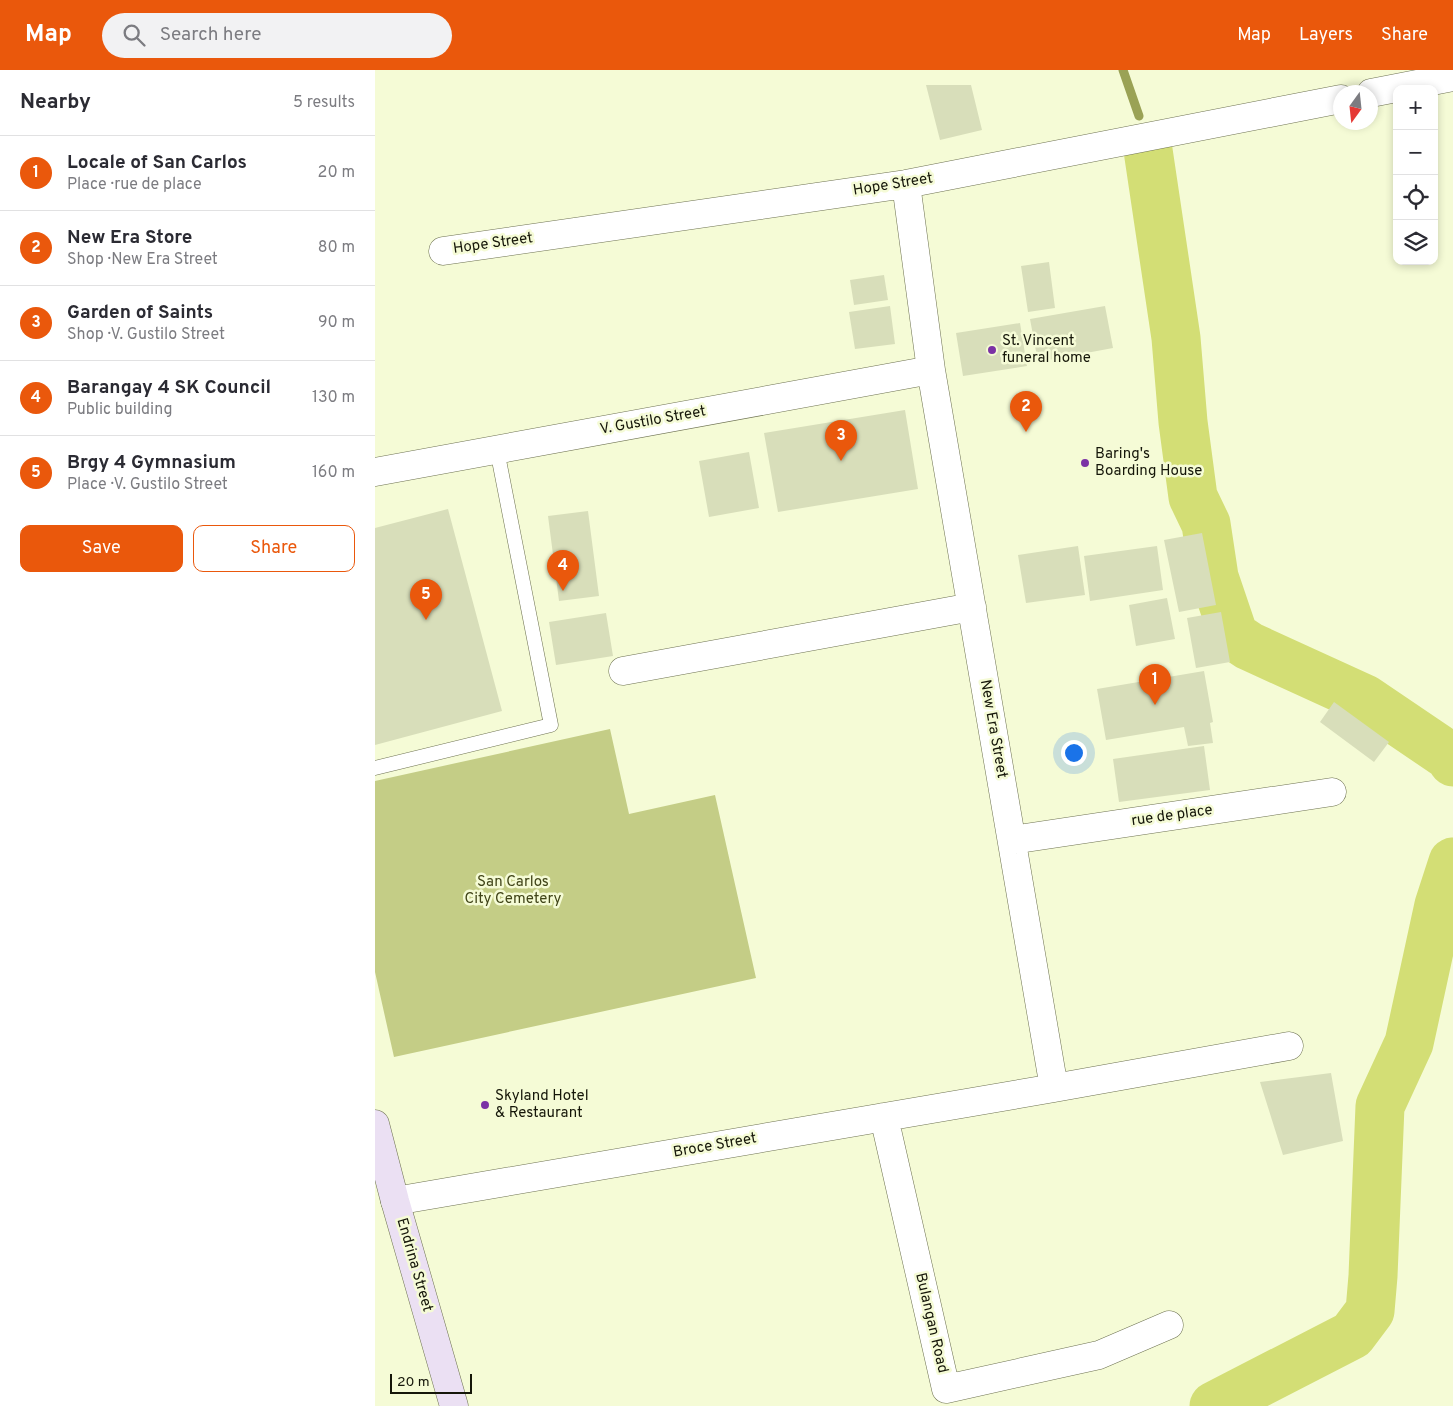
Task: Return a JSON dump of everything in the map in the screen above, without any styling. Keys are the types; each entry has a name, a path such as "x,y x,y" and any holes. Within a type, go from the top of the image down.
{"street":[{"path":"1378,92 1453,77"},
{"name":"Hope Street","path":"443,251 906,184 1333,101"},
{"name":"New Era Street","path":"906,184 931,370 1054,1088"},
{"name":"V. Gustilo Street","path":"375,472 931,370"},
{"path":"623,671 972,607"},
{"name":"rue de place","path":"1011,840 1332,792"},
{"name":"Broce Street","path":"385,1203 1289,1046"},
{"name":"Bulangan Road","path":"884,1117 946,1389 1099,1355 1169,1325"},
{"name":"Endrina Street","path":"375,1124 385,1203 454,1406"}],"lane":[{"path":"375,768 551,725 497,450"}],"green space":[{"name":"San Carlos City Cemetery","path":"610,729 629,814 715,795 756,978 394,1057 375,972 375,781"}],"building":[{"path":"926,85 971,85 982,130 940,140"},
{"path":"1049,262 1055,308 1028,312 1021,266"},
{"path":"884,275 888,300 854,305 850,280"},
{"path":"890,306 895,344 855,349 849,312"},
{"path":"1105,306 1113,348 1038,362 1030,319"},
{"name":"St. Vincent funeral home","path":"1020,323 1027,366 963,376 956,333"},
{"path":"905,410 918,489 778,512 764,433"},
{"path":"749,452 759,508 709,517 699,461"},
{"path":"448,509 502,711 375,745 375,528"},
{"path":"588,511 599,596 559,601 548,516"},
{"path":"1202,533 1216,605 1179,612 1164,540"},
{"path":"1078,546 1085,595 1026,603 1018,555"},
{"path":"1157,546 1163,590 1090,601 1084,556"},
{"path":"1167,598 1175,639 1136,646 1129,605"},
{"path":"1221,612 1230,662 1196,668 1187,618"},
{"path":"606,613 613,656 556,665 549,622"},
{"path":"1204,671 1213,722 1210,723 1213,743 1188,746 1184,727 1106,740 1097,689"},
{"path":"1334,702 1389,742 1374,762 1320,722"},
{"path":"1204,746 1210,790 1119,802 1113,759"},
{"path":"1331,1073 1343,1141 1283,1155 1260,1082"}],"waterway":[{"path":"1123,70 1139,116"},
{"path":"1148,150 1176,338 1183,422 1193,497 1206,524 1214,577 1234,636 1249,646 1365,699 1449,756 1453,762"},
{"path":"1214,1406 1352,1335 1370,1311 1380,1106 1409,1043 1439,905 1453,862"}],"place":[{"name":"St. Vincent funeral home","path":"992,350"},
{"name":"New Era Store","path":"1026,432"},
{"name":"Garden of Saints","path":"841,461"},
{"name":"Baring's Boarding House","path":"1085,463"},
{"name":"Barangay 4 SK Council","path":"563,591"},
{"name":"Brgy 4 Gymnasium","path":"426,620"},
{"name":"Locale of San Carlos","path":"1155,705"},
{"name":"Skyland Hotel & Restaurant","path":"485,1105"}]}
